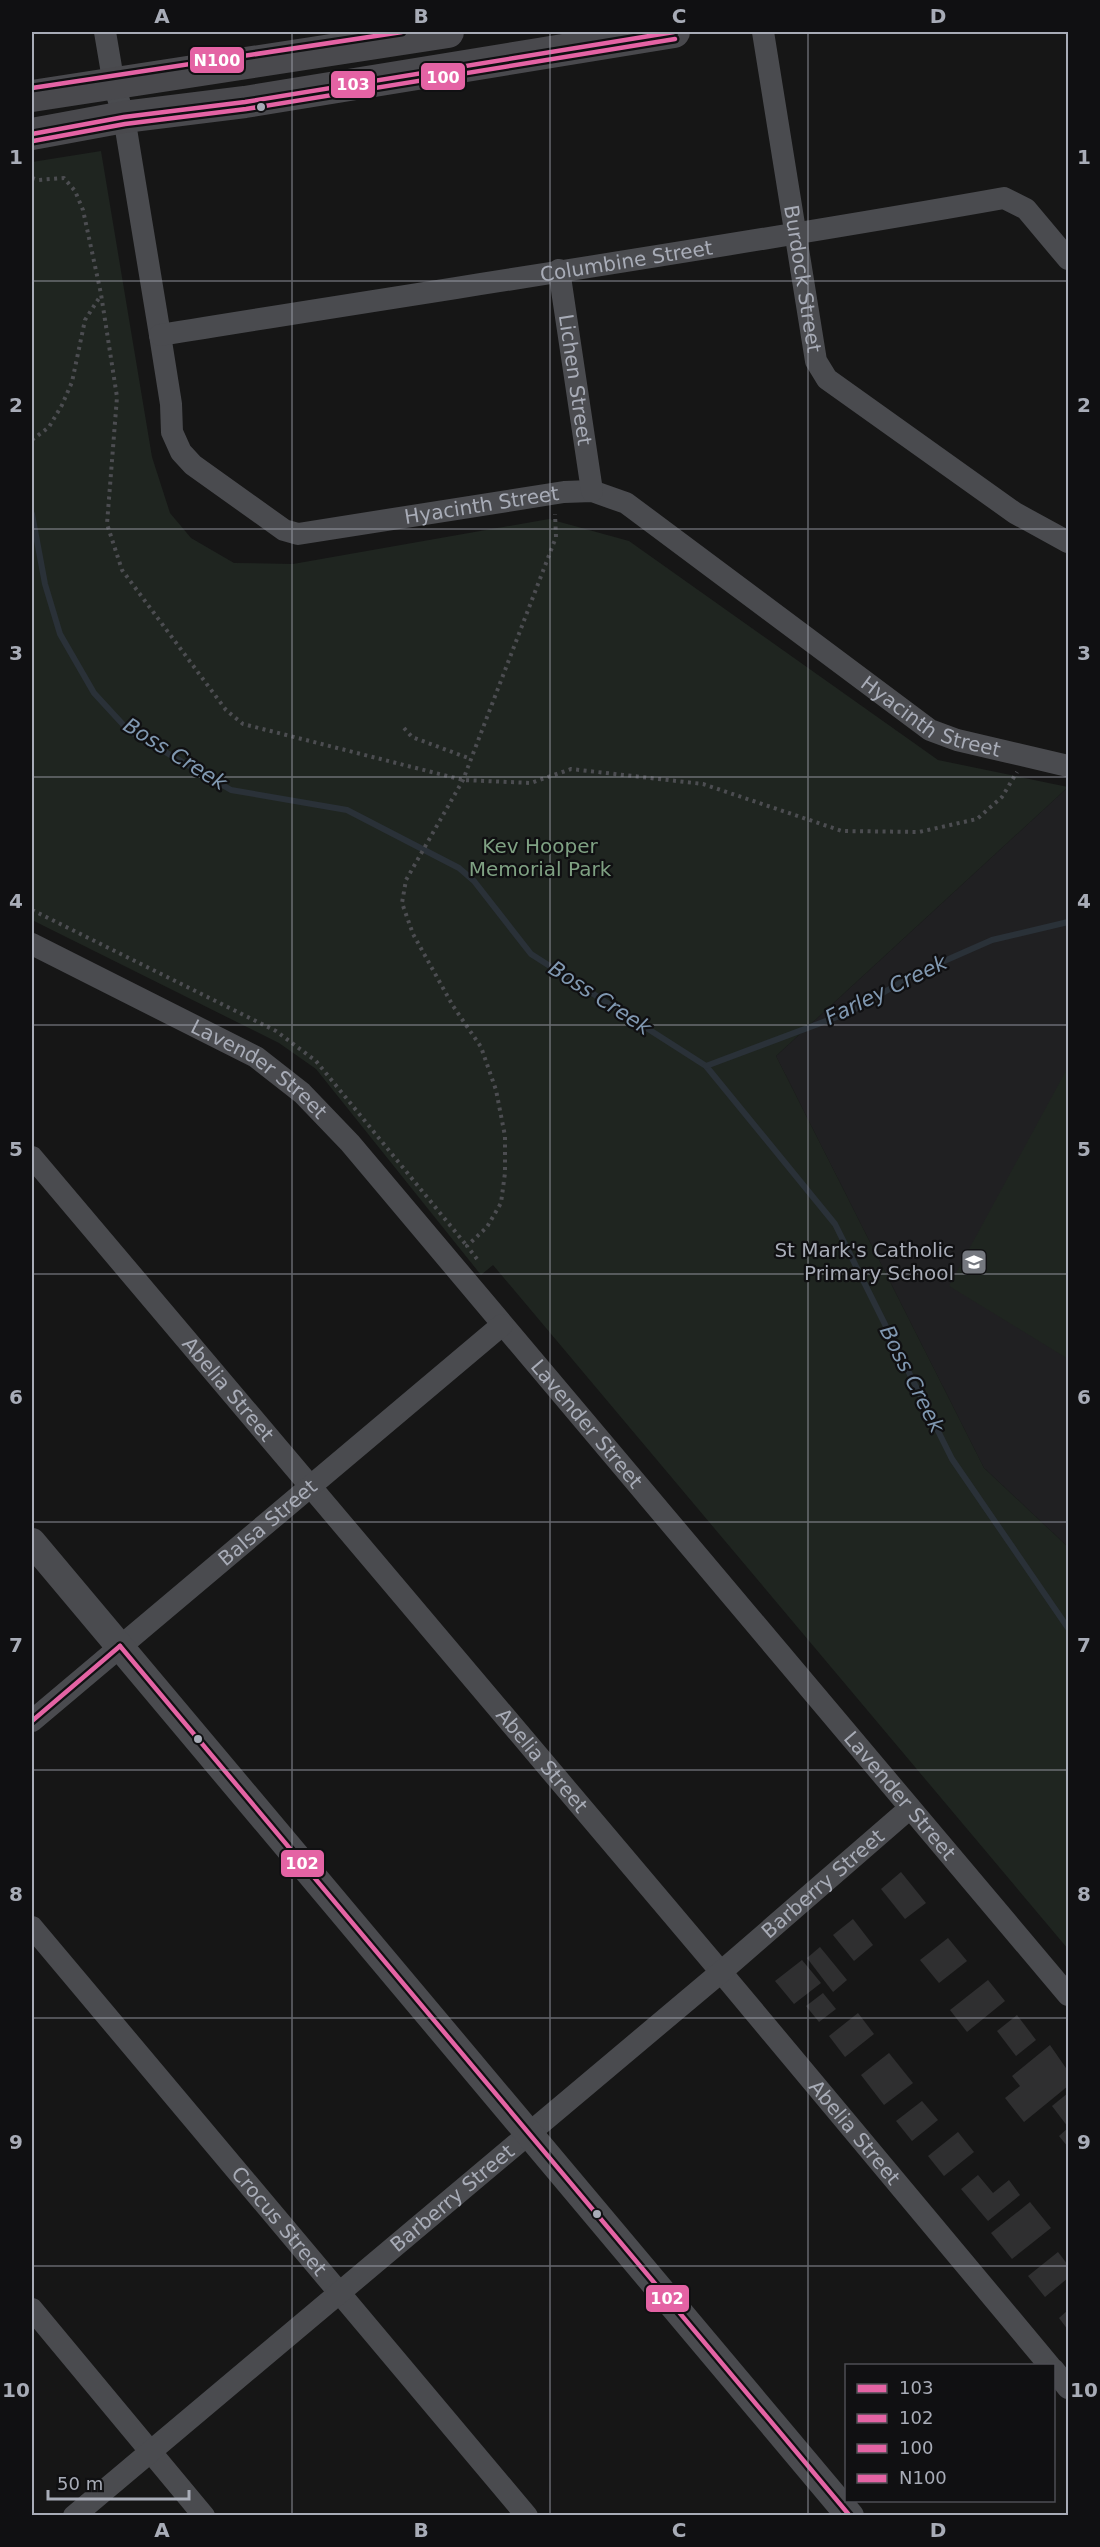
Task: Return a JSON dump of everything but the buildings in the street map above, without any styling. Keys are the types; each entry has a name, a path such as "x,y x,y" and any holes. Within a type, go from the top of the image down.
{"main road":[{"path":"32,96 448,32"},
{"path":"32,134 124,117 245,102 674,32"}],"street":[{"name":"Hyacinth Street","path":"105,32 114,85 124,117 171,404 172,432 181,452 193,465 284,530 312,534 554,494 592,491 626,503 930,730 957,740 1068,766"},
{"name":"Burdock Street","path":"763,32 816,361 827,379 1015,513 1068,542"},
{"name":"Columbine Street","path":"160,335 559,270 796,235 1005,198 1026,209 1068,259"},
{"name":"Lichen Street","path":"559,270 592,491"},
{"name":"Lavender Street","path":"32,944 256,1057 302,1093 350,1143 1068,1995"},
{"name":"Abelia Street","path":"32,1157 721,1972 1048,2364"},
{"name":"Balsa Street","path":"32,1721 502,1325"},
{"path":"32,1542 850,2516"},
{"name":"Barberry Street","path":"74,2516 721,1972 910,1808"},
{"name":"Crocus Street","path":"32,1927 527,2516"},
{"path":"32,2309 204,2516"},
{"path":"1055,2372 1068,2388"}],"path":[{"path":"32,178 38,180 64,178 75,191 83,210 101,294 117,397 107,524 122,570 226,710 243,724 463,780 531,783 571,769 645,775 703,784 842,831 919,832 976,819 1002,797 1026,756"},
{"path":"32,440 49,426 62,405 72,382 85,320 101,294"},
{"path":"481,1265 467,1245 487,1227 501,1203 505,1173 505,1136 496,1090 481,1047 453,1006 406,919 402,903 406,880 463,780 556,537 554,494"},
{"path":"404,729 412,737 471,759"}],"shaded area":[{"name":"St Mark's Catholic Primary School","path":"1068,787 1068,1547 984,1468 776,1056"}],"green space":[{"name":"Kev Hooper Memorial Park","path":"101,151 152,457 170,513 191,538 234,563 293,564 549,519 629,541 938,760 1068,787 776,1056 984,1468 1068,1547 1068,1949 493,1265 481,1275 316,1069 279,1043 32,920 32,162"},
{"path":"1068,1067 1068,1359 949,1286"}],"waterway":[{"name":"Boss Creek","path":"32,514 45,584 60,634 94,693 129,731 231,790 347,810 459,868 474,881 531,954 706,1066 835,1224 952,1459 1068,1628"},
{"name":"Farley Creek","path":"706,1066 850,1012 917,973 992,940 1068,922"}],"transit line":[{"name":"N100","path":"32,88 402,32"},
{"name":"103","path":"32,134 124,117 245,102 674,32"},
{"name":"100","path":"33,141 125,124 246,109 675,39"},
{"name":"102","path":"120,1646 850,2516"},
{"name":"102","path":"32,1721 120,1646"}],"place":[{"name":"St Mark's Catholic Primary School","path":"974,1262"}]}
